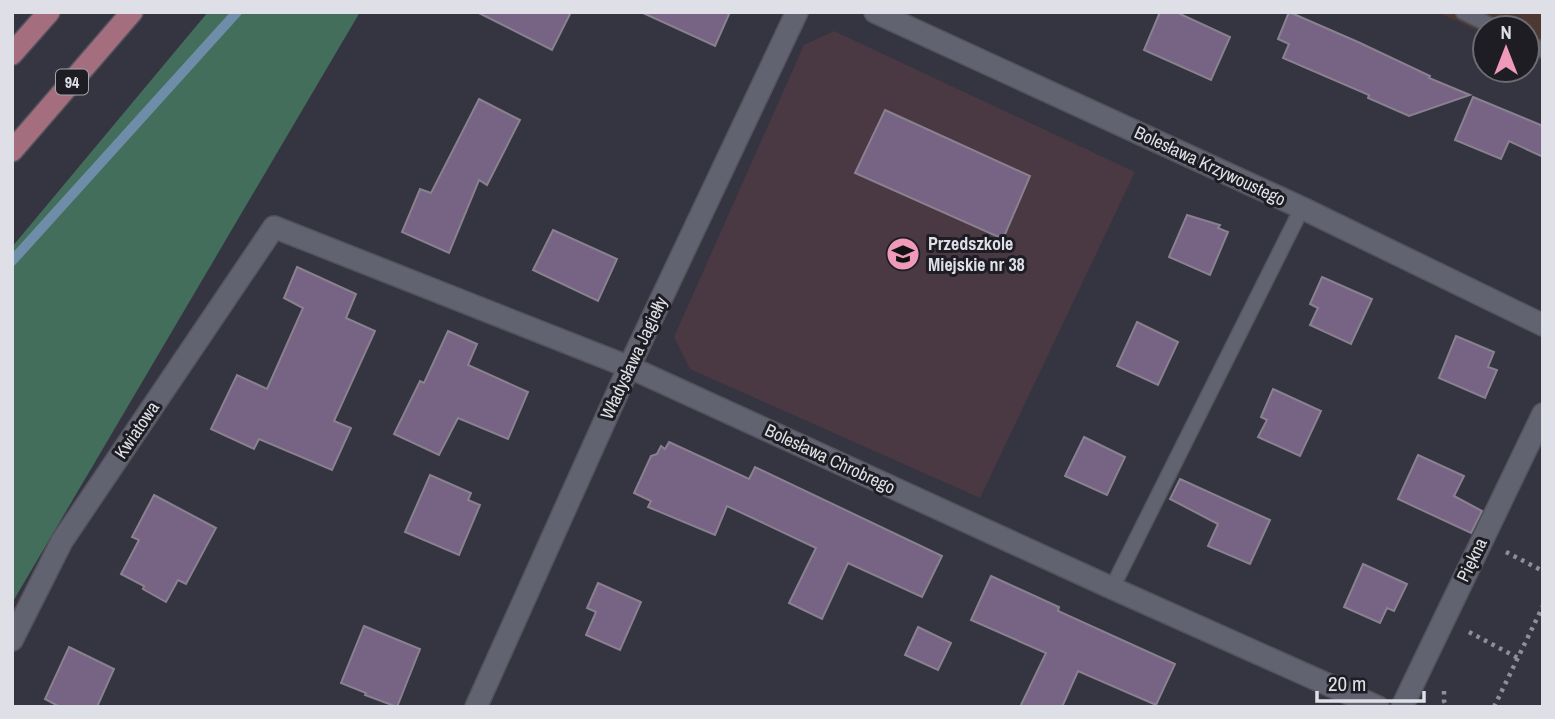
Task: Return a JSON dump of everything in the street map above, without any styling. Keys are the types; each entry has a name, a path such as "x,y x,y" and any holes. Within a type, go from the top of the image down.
{"main road":[{"path":"12,54 49,12"},
{"name":"94","path":"12,151 132,12"}],"street":[{"name":"Władysława Jagiełły","path":"476,707 629,367 797,12"},
{"name":"Bolesława Krzywoustego","path":"875,12 1302,208 1543,325"},
{"name":"Bolesława Chrobrego","path":"274,227 629,367 1378,707"},
{"name":"Kwiatowa","path":"12,640 62,541 274,227"},
{"name":"Piękna","path":"1402,707 1543,414"}],"lane":[{"path":"1112,588 1302,208"}],"path":[{"path":"1505,551 1543,571"},
{"path":"1494,707 1543,606"},
{"path":"1467,631 1518,658"}],"shaded area":[{"path":"1437,12 1543,12 1543,61 1541,14 1471,14 1471,28"},
{"name":"Przedszkole Miejskie nr 38","path":"834,31 1135,172 980,498 690,369 674,337 804,45"}],"green space":[{"path":"208,12 360,12 12,603 12,247"}],"building":[{"path":"477,12 571,12 552,50"},
{"path":"641,12 730,12 715,46"},
{"path":"1160,12 1176,12 1230,37 1211,80 1144,50"},
{"path":"1289,12 1470,95 1409,116 1368,98 1369,95 1283,58 1289,44 1278,39"},
{"path":"1473,97 1543,126 1543,157 1509,141 1501,159 1455,140"},
{"path":"479,99 520,120 487,185 479,180 449,253 402,232 420,189 431,193"},
{"path":"885,110 1030,176 1003,239 855,173"},
{"path":"1187,215 1220,225 1218,228 1228,232 1210,275 1169,257"},
{"path":"553,230 617,259 598,301 533,270"},
{"path":"297,267 356,294 346,318 375,331 334,421 351,428 332,470 259,439 254,449 211,429 237,375 267,389 303,308 284,298"},
{"path":"1322,277 1372,299 1351,344 1310,325 1318,308 1310,304"},
{"path":"1137,322 1178,342 1158,385 1117,366"},
{"path":"448,331 477,344 468,365 528,392 508,439 458,418 439,455 394,434 420,381 424,383"},
{"path":"1456,336 1494,352 1488,367 1497,370 1485,398 1439,378"},
{"path":"1273,389 1321,411 1300,456 1258,437 1267,420 1261,417"},
{"path":"1084,437 1125,457 1107,495 1065,476"},
{"path":"669,442 749,479 755,467 942,556 922,597 848,563 822,619 789,603 816,548 727,506 715,535 648,507 651,501 634,493 651,456 657,454 661,446 665,449"},
{"path":"1418,455 1464,476 1454,496 1482,511 1471,533 1398,499"},
{"path":"430,475 471,493 468,500 480,505 459,555 405,532"},
{"path":"1180,479 1270,520 1250,564 1208,546 1218,524 1170,499"},
{"path":"154,495 216,528 186,584 178,580 166,602 121,574 139,540 132,537"},
{"path":"1363,564 1407,584 1394,611 1387,608 1380,623 1344,607"},
{"path":"991,576 1059,607 1058,611 1175,664 1156,705 1078,671 1062,707 1020,707 1046,653 971,620"},
{"path":"598,583 641,602 620,650 586,635 596,612 587,608"},
{"path":"364,626 420,649 397,707 341,683"},
{"path":"918,627 951,643 938,670 905,655"},
{"path":"69,647 114,669 97,707 60,707 45,699"}],"waterway":[{"path":"12,261 237,12"}],"place":[{"name":"Przedszkole Miejskie nr 38","path":"903,254"}]}
